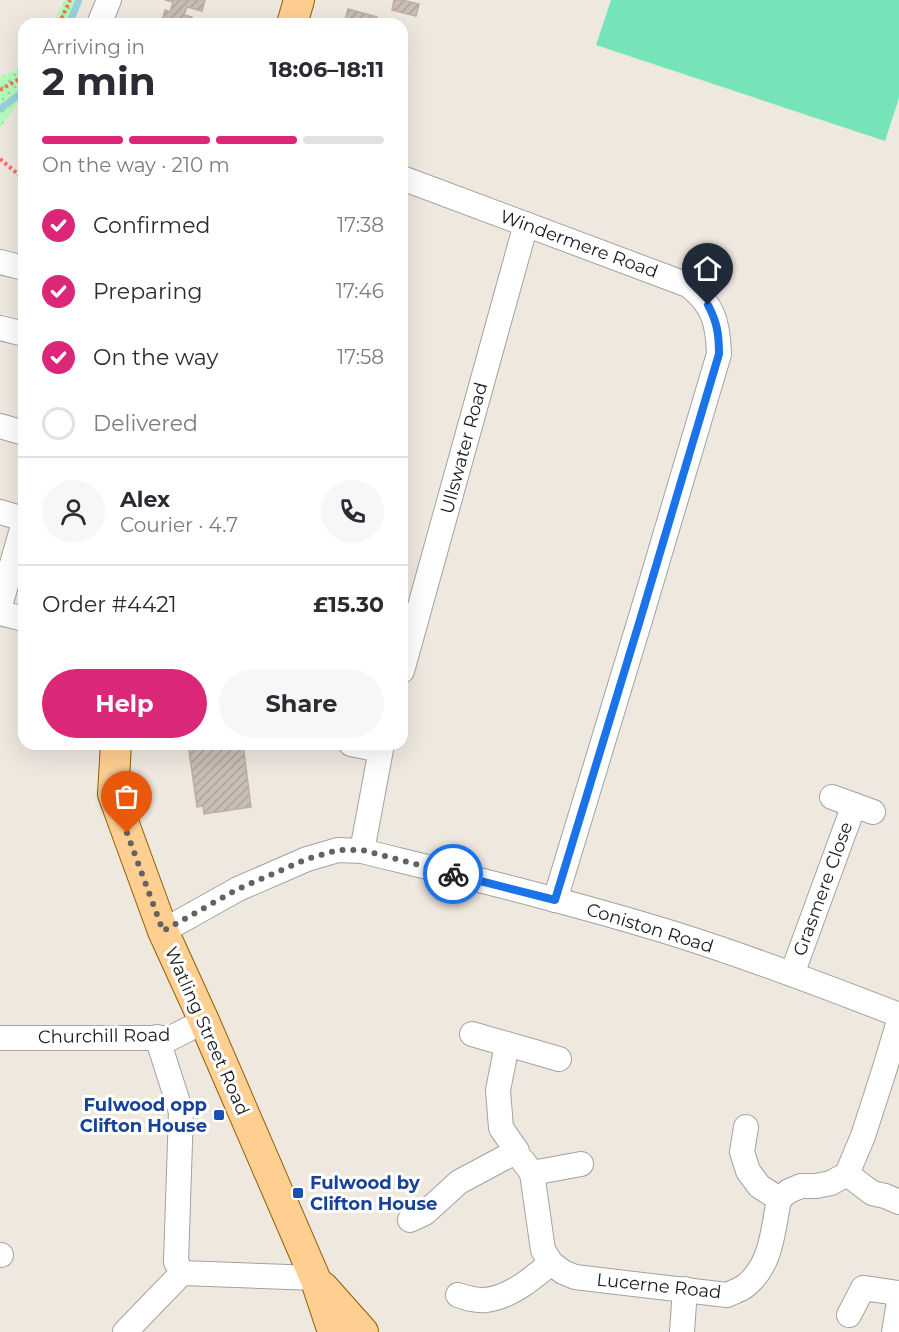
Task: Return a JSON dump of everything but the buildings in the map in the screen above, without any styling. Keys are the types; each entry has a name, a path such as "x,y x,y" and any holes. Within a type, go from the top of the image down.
{"main road":[{"path":"294,18 299,0"},
{"name":"Watling Street Road","path":"116,750 113,794 163,931 315,1278 333,1332"},
{"path":"315,1278 363,1332"}],"street":[{"path":"102,18 109,0"},
{"name":"Windermere Road","path":"408,180 688,285 699,293 708,305 714,316 718,334 719,354 716,365 555,900"},
{"name":"Ullswater Road","path":"408,649 526,224"},
{"path":"0,262 18,266"},
{"path":"0,328 18,332"},
{"path":"0,426 18,431"},
{"path":"0,512 18,519"},
{"path":"0,606 18,542"},
{"path":"0,613 18,618"},
{"path":"362,850 380,750"},
{"name":"Grasmere Close","path":"792,974 864,808 832,797"},
{"name":"Coniston Road","path":"163,931 238,889 307,859 338,850 362,850 675,934 792,974 899,1015"},
{"name":"Churchill Road","path":"0,1038 171,1038 204,1021"},
{"path":"747,1127 742,1152 748,1171 759,1186 779,1199 789,1191 801,1186 831,1183 847,1174 863,1136 899,1021"},
{"path":"472,1034 559,1059"},
{"path":"157,1037 181,1112 176,1262 182,1273"},
{"path":"458,1294 473,1300 487,1300 507,1293 531,1280 551,1263 543,1250 532,1173 501,1128 498,1090 507,1045"},
{"path":"410,1220 425,1213 459,1182 517,1151"},
{"path":"532,1173 581,1164"},
{"path":"847,1174 872,1193 899,1202"},
{"name":"Lucerne Road","path":"551,1263 575,1277 727,1295 743,1288 757,1275 767,1257 779,1199"},
{"path":"125,1332 182,1273 315,1278"},
{"path":"849,1315 863,1288 899,1293"},
{"path":"682,1332 685,1289"},
{"path":"894,1332 899,1302"}],"path":[{"path":"62,18 70,0"},
{"path":"0,90 18,80"},
{"path":"0,159 18,174"}],"green space":[{"path":"65,0 78,0 71,18 55,18"},
{"path":"611,0 899,0 899,98 885,141 596,45"},
{"path":"18,69 18,102 0,128 0,77"}],"waterway":[{"path":"72,18 79,0"},
{"path":"0,109 18,96"}],"way so far":[{"path":"127,833 163,931 238,889 307,859 338,850 362,850 453,874"}],"place":[{"name":"Fulwood opp Clifton House","path":"219,1115"},
{"name":"Fulwood by Clifton House","path":"298,1193"}],"route":[{"path":"453,874 555,900 719,354 714,316 708,305"}]}
